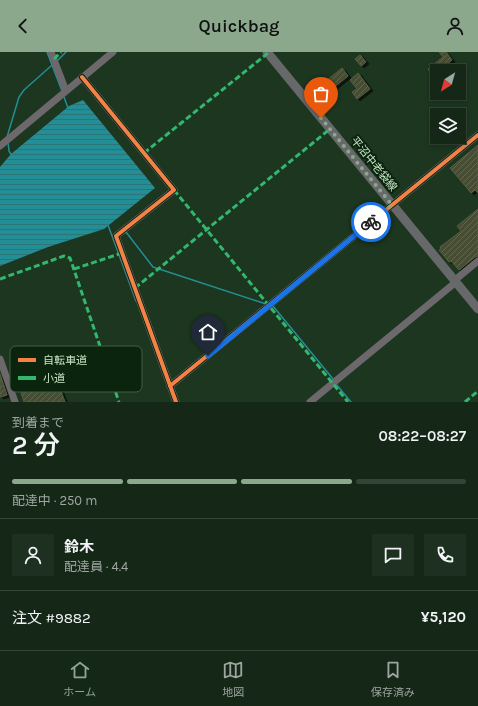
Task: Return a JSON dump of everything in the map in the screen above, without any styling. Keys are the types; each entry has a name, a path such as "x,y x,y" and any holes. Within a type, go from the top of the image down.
{"main road":[{"name":"平沼中老袋線","path":"267,52 478,309"}],"street":[{"path":"51,52 66,91"},
{"path":"0,146 113,52"},
{"path":"82,77 174,190 116,236 176,402"},
{"path":"170,386 478,135"},
{"path":"310,402 478,261"},
{"path":"0,359 10,388"},
{"path":"12,392 15,402"}],"water":[{"path":"83,100 155,188 104,229 48,247 0,266 0,167 11,154 69,106"}],"building":[{"path":"439,52 446,52 452,60 447,64 434,64 443,57"},
{"path":"360,55 366,62 361,66 355,59"},
{"path":"342,68 348,76 327,93 321,85"},
{"path":"358,73 370,89 357,99 352,92 357,89 350,80"},
{"path":"478,145 478,193 475,190 471,193 450,168"},
{"path":"478,209 478,256 459,270 451,261 449,262 439,250 441,249 440,247 461,231 457,226"},
{"path":"0,374 7,395 0,397"},
{"path":"61,392 65,402 24,402 21,393"}],"waterway":[{"path":"47,52 62,91"},
{"path":"57,61 66,52"},
{"path":"7,137 19,97 24,90 51,66"},
{"path":"64,97 68,108"},
{"path":"8,142 9,151 12,156"},
{"path":"108,225 136,301"},
{"path":"125,233 126,232 153,267 266,304"},
{"path":"273,306 333,379"},
{"path":"336,384 351,402"}],"marked path":[{"path":"54,59 61,52"},
{"path":"144,153 268,53"},
{"path":"135,288 330,129"},
{"path":"174,190 348,402"},
{"path":"74,269 122,253"},
{"path":"0,279 64,256 70,258 100,346"},
{"path":"465,402 478,391"},
{"path":"116,392 119,402"}],"cycle path":[{"path":"82,77 174,190 116,236 176,402"},
{"path":"170,386 478,135"}],"way so far":[{"path":"321,118 392,205 371,222"}],"route":[{"path":"208,356 371,222"}]}
